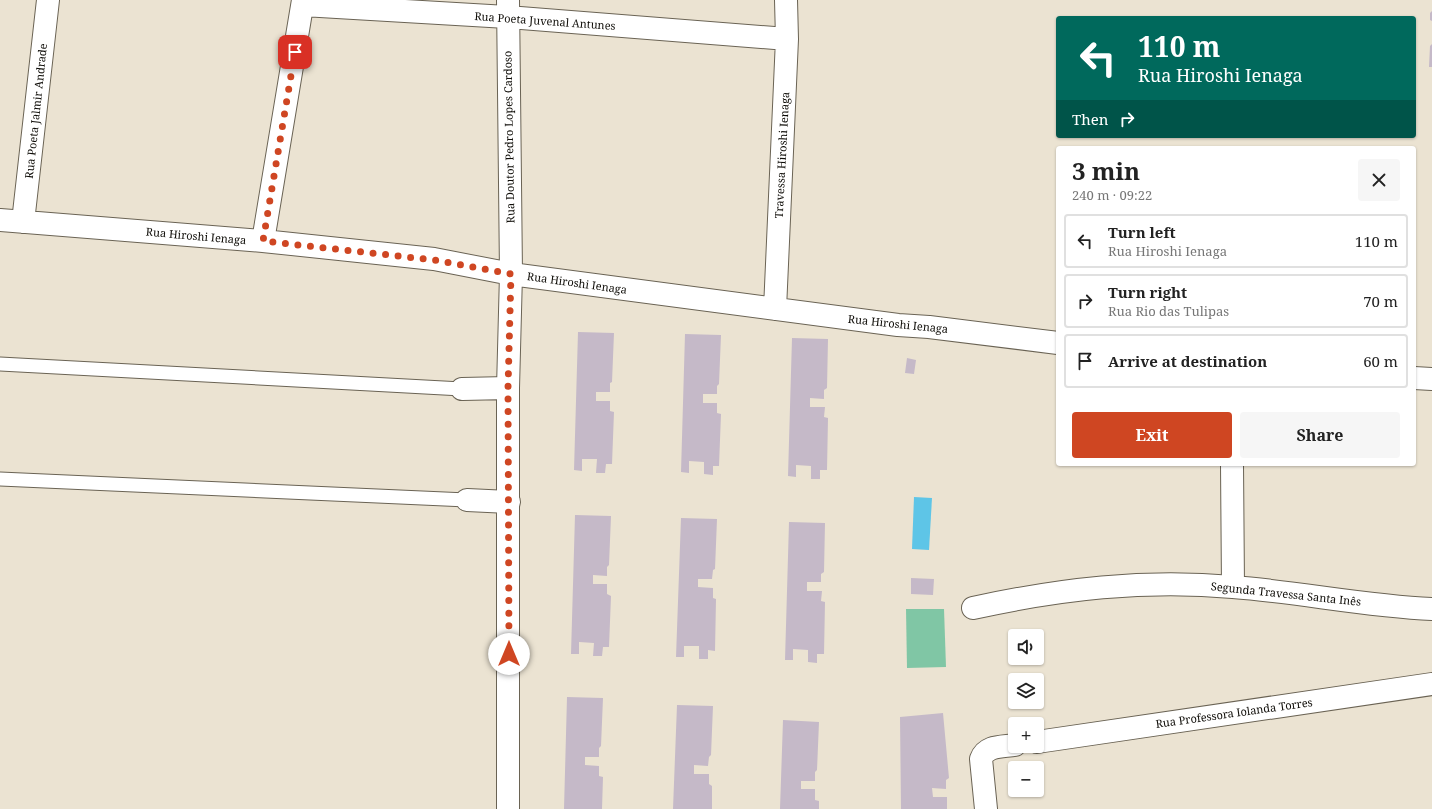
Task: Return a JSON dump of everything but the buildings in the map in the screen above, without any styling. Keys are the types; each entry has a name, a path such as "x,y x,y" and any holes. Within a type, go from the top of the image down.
{"street":[{"name":"Rua Poeta Jalmir Andrade","path":"23,222 48,0"},
{"name":"Travessa Hiroshi Ienaga","path":"775,309 787,39 786,0"},
{"name":"Rua Poeta Juvenal Antunes","path":"303,2 508,9 787,39"},
{"path":"263,241 303,2"},
{"name":"Rua Doutor Pedro Lopes Cardoso","path":"508,9 511,274 508,388 508,809"},
{"name":"Rua Hiroshi Ienaga","path":"0,220 263,241 434,260 511,274 775,309 1056,343"},
{"path":"1416,378 1432,379"},
{"path":"462,389 508,388"},
{"path":"1232,466 1233,586"},
{"path":"467,500 509,502"},
{"name":"Segunda Travessa Santa Inês","path":"973,608 1029,596 1088,588 1154,584 1233,586 1334,600 1432,609"},
{"name":"Rua Professora Iolanda Torres","path":"1044,741 1432,684"},
{"path":"986,809 981,759 987,750 1008,746"}],"lane":[{"path":"0,364 462,389"},
{"path":"0,479 467,500"}],"green space":[{"path":"906,609 944,609 946,667 907,668"}],"water":[{"path":"914,497 932,498 929,550 912,549"}],"route":[{"path":"295,52 263,241 434,260 511,274 508,388 509,654"}]}
